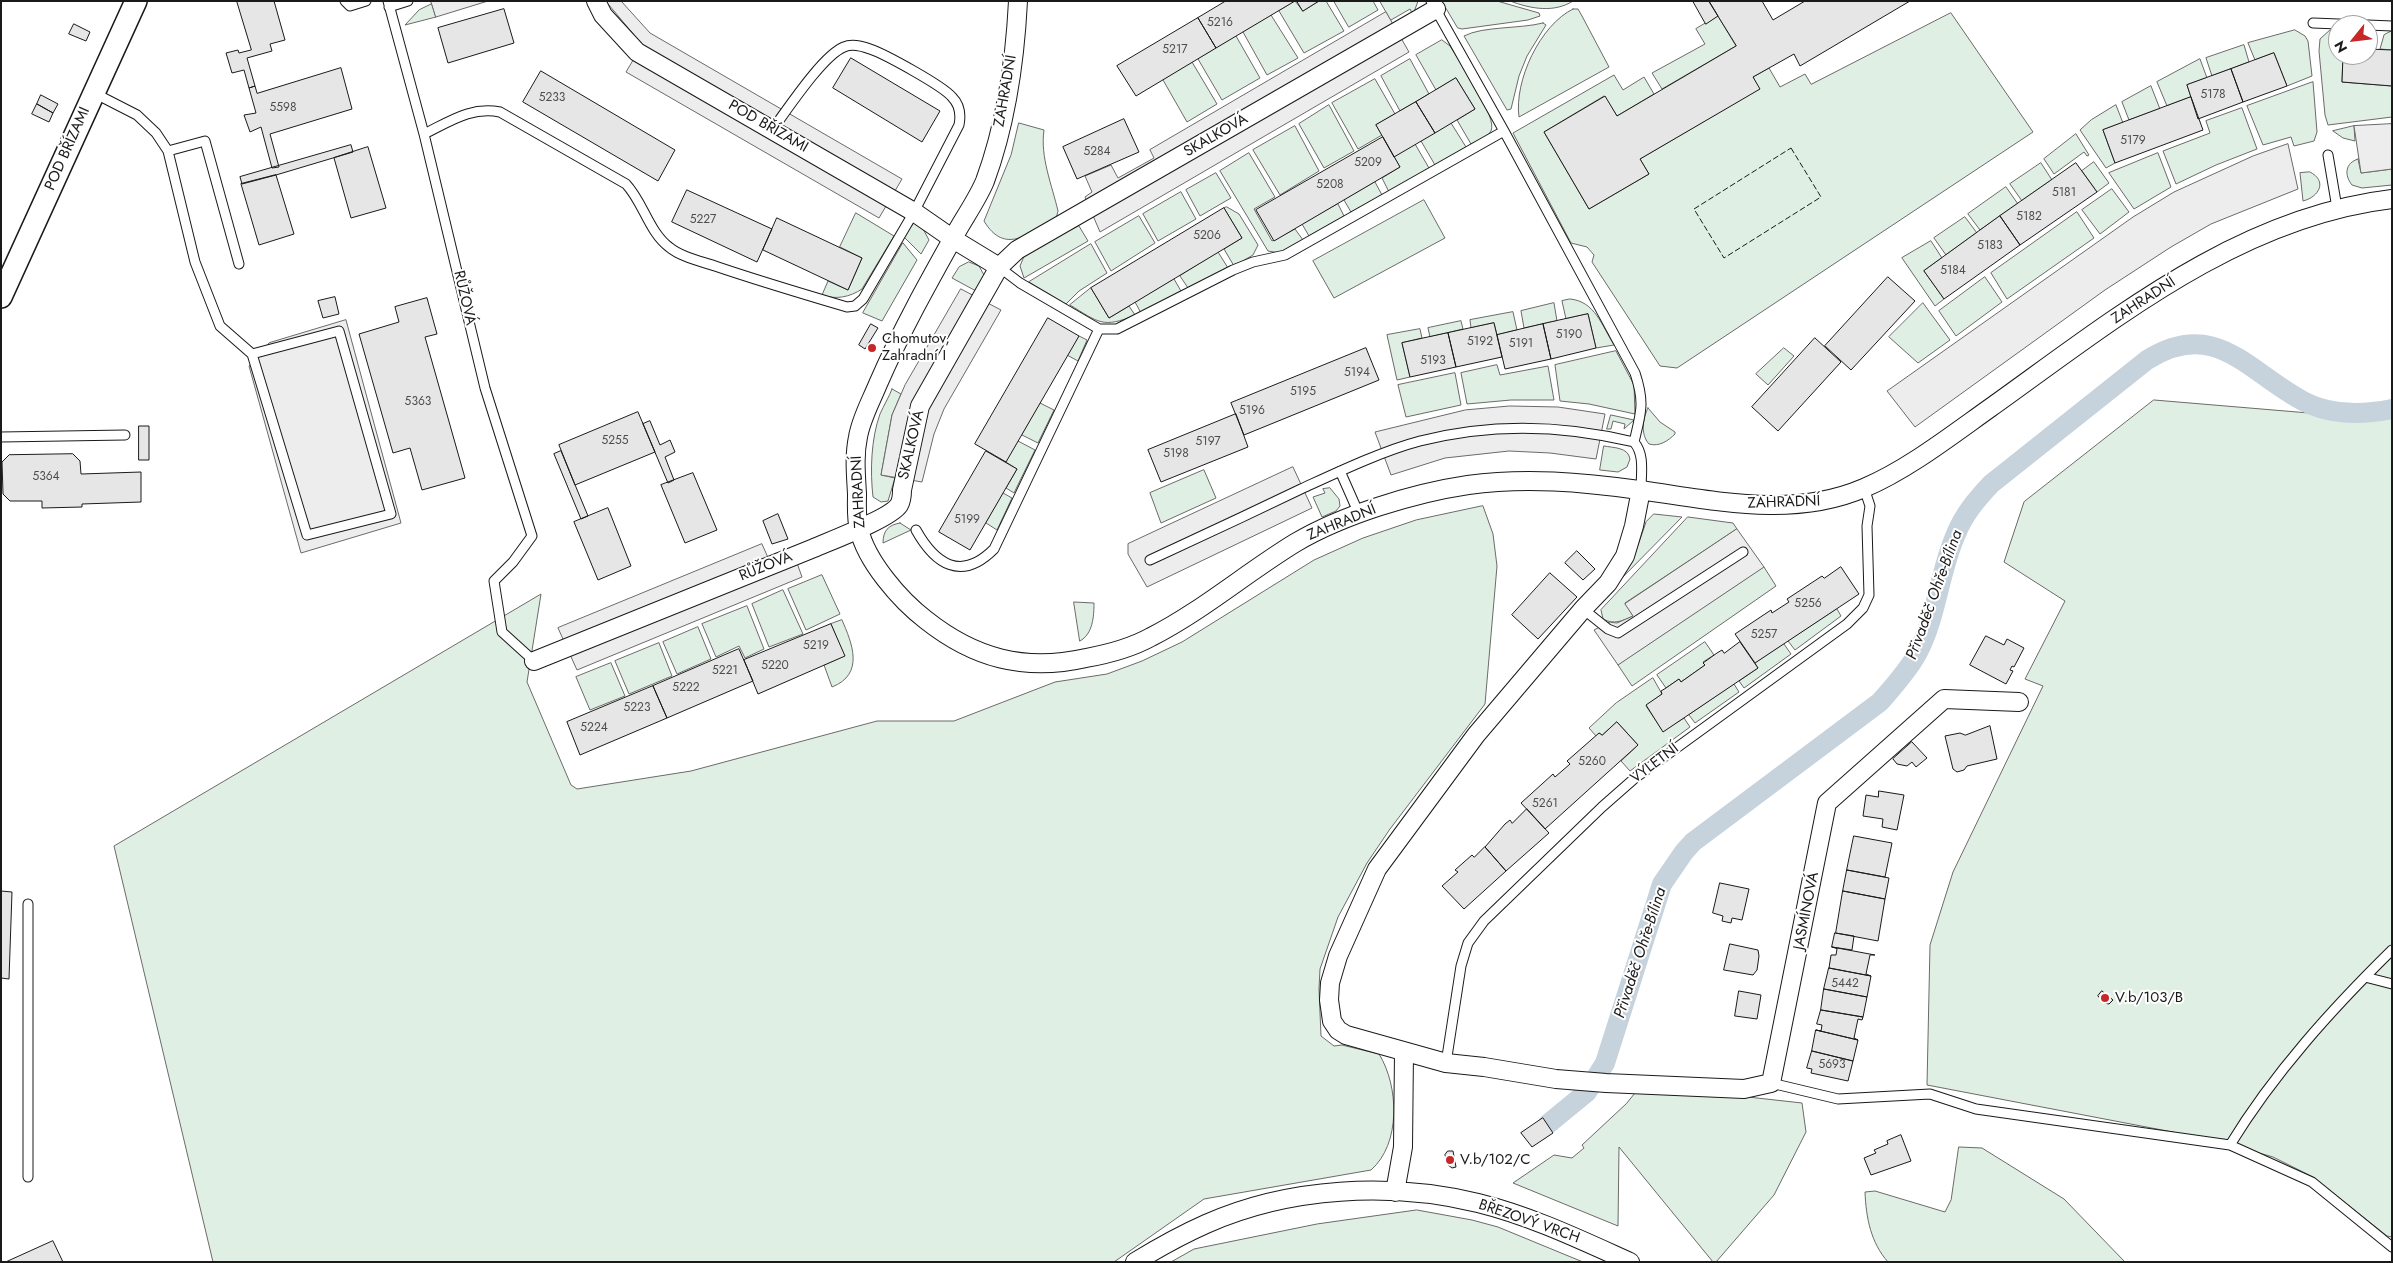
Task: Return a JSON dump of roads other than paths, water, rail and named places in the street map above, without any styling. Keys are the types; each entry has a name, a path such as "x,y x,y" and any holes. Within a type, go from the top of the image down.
{"street":[{"name":"POD BŘÍZAMI","path":"1,297 136,1"},
{"name":"POD BŘÍZAMI","path":"596,1 604,15 637,52 914,212 953,239"},
{"name":"ZAHRADNÍ","path":"1018,1 1004,115 984,184 897,341 867,409 858,435 855,462 858,529 869,554 887,580 915,612 949,638 976,652 1006,660 1036,664 1067,662 1110,653 1146,640 1184,618 1299,540 1359,514 1430,492 1471,485 1531,480 1640,490 1750,506 1825,502 1864,488 1884,478 1957,432 2114,320 2177,279 2238,245 2288,224 2337,208 2392,199"},
{"name":"SKALKOVÁ","path":"858,529 899,506 920,406 999,267 1017,250 1433,5"},
{"path":"953,239 999,267"},
{"path":"1640,490 1634,526 1625,556 1608,583 1583,609 1476,735 1377,869 1338,956 1330,983 1329,1000 1332,1021 1338,1030 1346,1035 1446,1063 1569,1080 1606,1083 1744,1089 1771,1083"},
{"name":"RŮŽOVÁ","path":"534,661 858,529"},
{"name":"JASMÍNOVÁ","path":"1771,1083 1827,803 1944,699 2019,702"},
{"path":"1395,1192 1403,1147 1404,1052"},
{"name":"BŘEZOVÝ VRCH","path":"1136,1262 1207,1223 1245,1210 1290,1198 1327,1194 1395,1192 1443,1196 1517,1215 1630,1262"}],"lane":[{"path":"345,1 350,6 366,1"},
{"path":"388,4 408,1"},
{"name":"RŮŽOVÁ","path":"388,4 424,134 485,388 532,536 513,562 494,580 502,632 534,661"},
{"path":"1433,5 1504,131 1635,374 1642,393 1642,407 1634,442"},
{"path":"2313,23 2328,24"},
{"path":"2378,25 2392,26"},
{"path":"424,134 472,111 486,109 500,112 626,184 635,194 659,236 669,247 686,256 742,275 847,307 855,306 863,300 914,212 959,125 961,118 957,104 942,88 871,49 858,45 846,46 830,56 772,130"},
{"path":"94,93 137,115 156,133 168,152 195,262 208,299 220,326 252,354 308,535 391,514 339,331 252,354"},
{"path":"999,267 1020,283 1099,329 1117,329 1233,270 1253,262 1286,255 1504,131"},
{"path":"168,152 205,141 239,264"},
{"path":"2328,155 2337,208"},
{"path":"916,530 933,556 957,566 975,564 994,549 1099,329"},
{"path":"1150,560 1340,471 1419,441 1464,432 1514,428 1574,430 1634,442 1639,448 1642,457 1640,490"},
{"path":"1,438 126,435"},
{"path":"1340,471 1359,514"},
{"name":"VÝLETNÍ","path":"1446,1063 1461,966 1468,943 1484,920 1635,778 1847,624 1867,603 1869,595 1867,526 1870,506 1864,488"},
{"path":"1583,609 1608,629 1618,633 1743,552"},
{"path":"28,904 28,1177"},
{"path":"2230,1145 2254,1104 2284,1067 2364,977 2392,950"},
{"path":"2364,977 2392,984"},
{"path":"1771,1083 1838,1099 1930,1094 1976,1109 2230,1145 2312,1182 2392,1247"}],"waterway":[{"name":"Přivaděč Ohře-Bílina","path":"1548,1124 1587,1092 1605,1063 1662,884 1684,852 1693,842 1880,702 1895,685 1913,661 1924,640 1950,549 1959,527 1971,507 1991,484 2147,360 2171,348 2192,344 2212,346 2230,354 2283,389 2314,406 2347,413 2392,409"}],"place":[{"name":"Chomutov, Zahradní I","path":"872,348"},
{"name":"V.b/103/B","path":"2105,998"},
{"name":"V.b/102/C","path":"1450,1160"}]}
